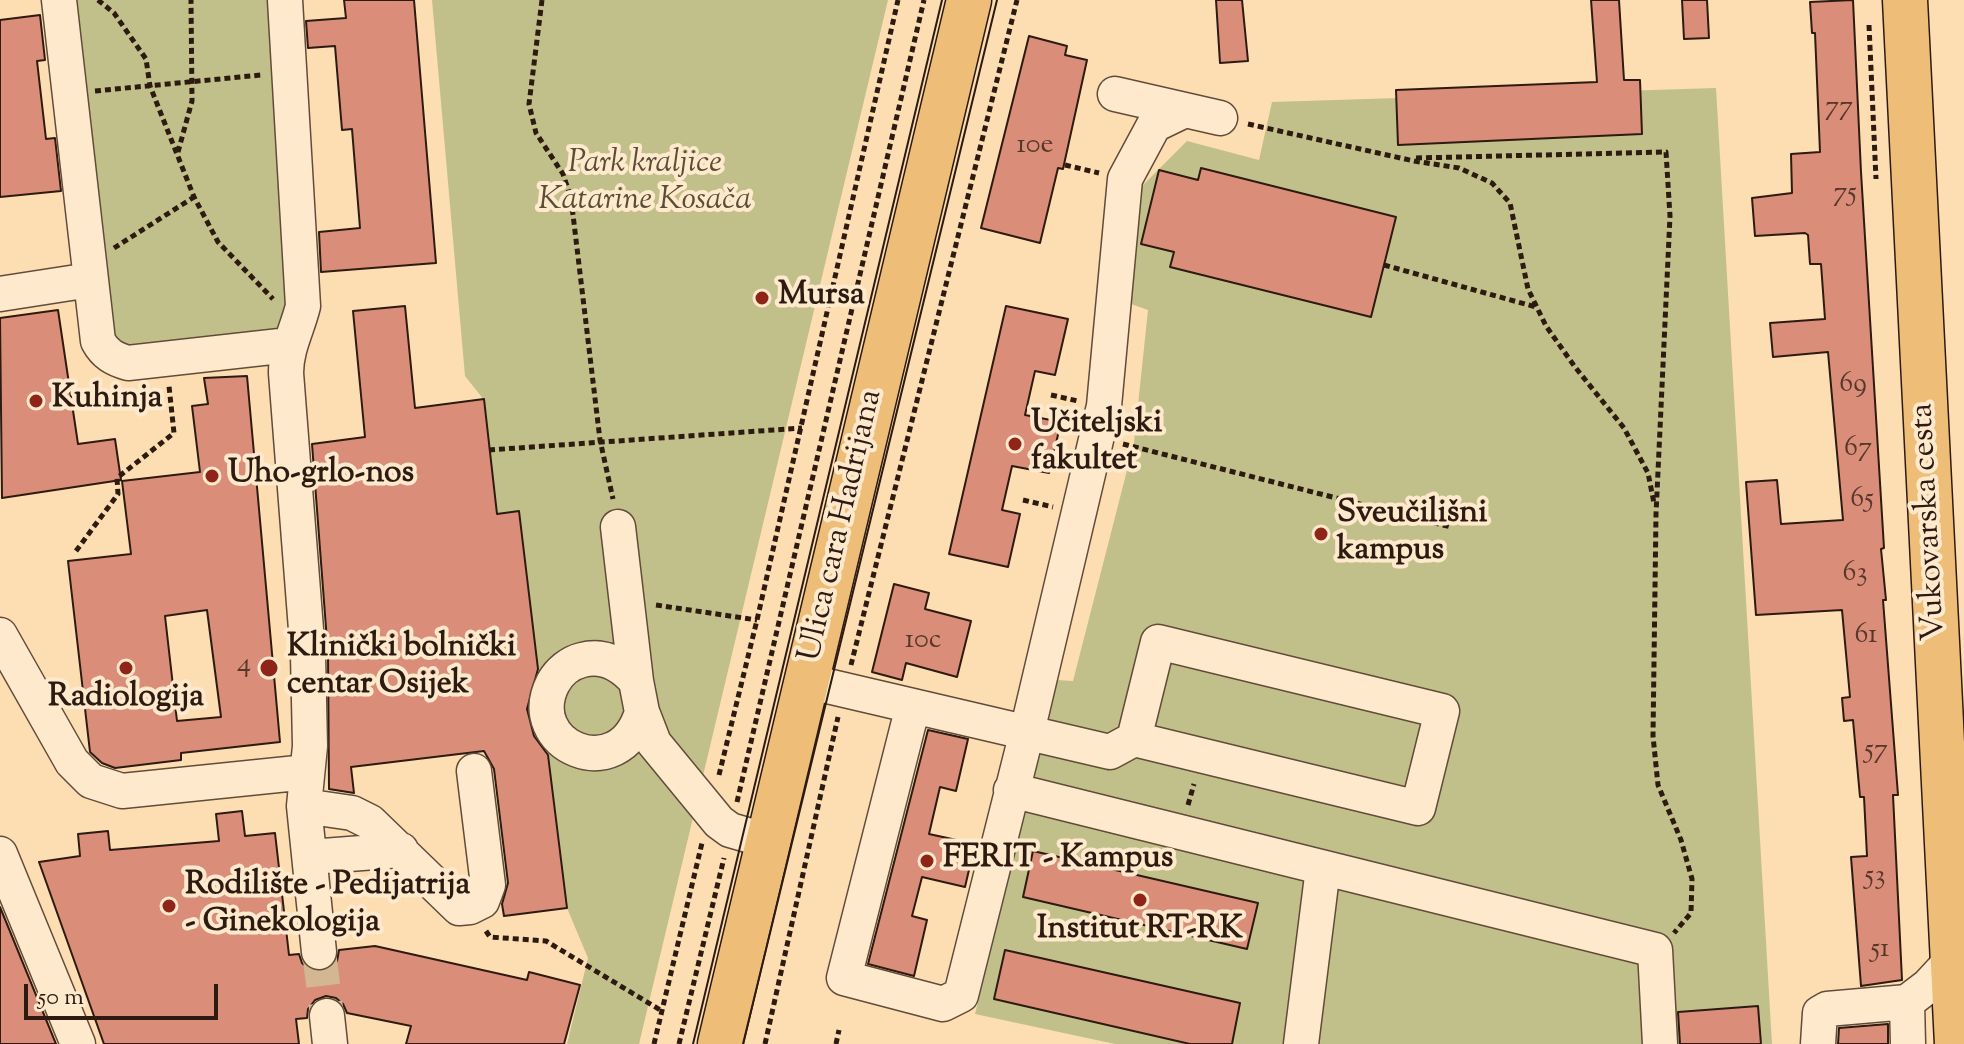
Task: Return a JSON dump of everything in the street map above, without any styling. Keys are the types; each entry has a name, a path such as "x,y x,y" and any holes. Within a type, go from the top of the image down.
{"main road":[{"name":"Vukovarska cesta","path":"1905,0 1957,1044"},
{"name":"Ulica cara Hadrijana","path":"720,1044 736,828 825,685 969,4"}],"lane":[{"path":"59,0 89,272 98,341 103,351 128,363 294,336"},
{"path":"285,0 303,306 286,373 308,655 310,746 304,806 319,952"},
{"path":"1115,94 1220,118"},
{"path":"913,706 844,978 943,1004 961,995 1104,406 1125,179 1154,125 1185,110"},
{"path":"0,294 89,272"},
{"path":"618,527 639,697 654,743 736,828"},
{"path":"0,635 72,762 91,781 122,791 307,772"},
{"path":"825,685 1110,752 1134,739 1418,808 1442,711 1158,642 1134,739"},
{"path":"304,806 352,813 370,822 459,908 470,907 482,901 488,885 474,771"},
{"path":"1011,790 1655,950 1660,1044"},
{"path":"310,857 401,850"},
{"path":"0,854 78,1044"},
{"path":"1301,1044 1323,868"},
{"path":"1818,1044 1820,1013 1827,1009 1907,1002 1928,986 1953,959"},
{"path":"1907,1002 1908,1044"}],"path":[{"path":"98,0 114,13 146,59 150,86 194,197 218,242 294,336"},
{"path":"178,152 192,101 191,0"},
{"path":"542,0 529,104 536,133 563,174 571,198 600,440 618,527"},
{"path":"654,1044 662,1011 736,828 757,620 898,0"},
{"path":"679,1044 736,828 924,0"},
{"path":"765,1044 825,685 1017,0"},
{"path":"70,94 289,73"},
{"path":"1220,118 1459,168 1492,183 1510,203 1528,289 1546,326 1624,428 1648,473 1656,514"},
{"path":"1416,158 1666,152 1670,216 1656,514 1653,736 1658,785 1681,840 1692,879 1691,913 1655,950"},
{"path":"89,272 194,197"},
{"path":"1384,265 1537,307"},
{"path":"76,551 118,494 117,478 174,433 166,359"},
{"path":"489,450 802,428"},
{"path":"1096,437 1451,527"},
{"path":"627,601 757,620"},
{"path":"1181,833 1201,756"},
{"path":"470,907 490,937 546,941 662,1011"},
{"path":"836,1044 839,1030"}],"green space":[{"path":"73,0 270,0 289,318 275,335 124,351 111,329"},
{"name":"Park kraljice Katarine Kosača","path":"432,0 888,0 639,1044 567,1044 588,958 567,908 519,512 497,514 484,400 465,376"},
{"name":"Sveučilišni kampus","path":"1716,88 1772,1044 1115,1044 975,1014 1056,680 1073,681 1134,443 1148,310 1131,304 1142,186 1187,141 1259,160 1272,102"}],"building":[{"path":"344,0 414,0 436,263 321,272 319,232 360,228 352,129 342,130 335,46 308,48 306,21 346,18"},
{"path":"1216,0 1242,0 1248,61 1220,63"},
{"path":"1591,0 1619,0 1624,80 1640,80 1642,134 1398,145 1396,90 1597,82"},
{"path":"1682,0 1707,0 1709,38 1684,39"},
{"path":"1853,0 1884,548 1881,549 1886,600 1883,600 1898,795 1893,795 1902,980 1861,986 1851,857 1867,856 1864,797 1860,797 1853,720 1844,721 1842,698 1850,697 1842,610 1756,615 1746,482 1777,480 1781,524 1843,520 1828,352 1773,357 1770,323 1825,319 1821,264 1810,264 1808,235 1805,233 1755,236 1752,198 1792,193 1791,154 1820,152 1815,33 1812,33 1810,2"},
{"path":"40,15 45,60 37,61 46,139 55,138 61,191 0,197 0,20"},
{"path":"1029,36 1067,46 1065,55 1087,60 1063,169 1058,168 1040,243 981,228"},
{"path":"1201,168 1396,217 1371,317 1170,267 1174,252 1141,244 1159,170 1198,180"},
{"path":"405,306 415,408 484,399 497,514 519,511 538,669 527,709 534,736 548,755 567,908 504,916 502,904 508,883 494,769 484,751 351,767 354,793 329,789 328,654 312,444 365,437 353,311"},
{"name":"Učiteljski fakultet","path":"1006,306 1068,319 1055,375 1035,371 1025,415 1061,422 1049,473 1012,466 1002,510 1020,514 1008,567 949,554"},
{"name":"Kuhinja","path":"58,310 78,444 115,439 121,480 2,498 0,318"},
{"path":"247,376 280,742 181,753 181,760 115,768 102,763 90,752 68,561 131,554 122,481 200,472 192,406 208,404 204,378","holes":["207,610 221,717 177,721 165,616"]},
{"path":"894,584 929,593 925,609 971,621 957,677 906,663 902,680 872,672"},
{"name":"FERIT - Kampus","path":"928,730 968,739 956,791 940,787 929,834 975,844 965,887 922,877 912,916 927,920 914,976 868,964"},
{"name":"Rodilište - Pedijatrija - Ginekologija","path":"242,811 245,836 275,833 289,955 299,954 302,963 310,970 322,972 337,961 339,950 375,946 527,980 529,972 580,985 564,1044 406,1044 411,1026 347,1013 336,998 326,996 315,1000 308,1009 307,1018 296,1019 299,1044 104,1044 39,862 80,856 78,834 108,831 110,850 219,841 216,814"},
{"name":"Institut RT-RK","path":"1033,851 1258,903 1247,949 1023,897"},
{"path":"0,907 56,1044 0,1044"},
{"path":"1005,950 1240,1003 1232,1044 1190,1044 994,999"},
{"path":"1758,1006 1761,1044 1680,1044 1678,1012"},
{"path":"1888,1024 1888,1044 1838,1044 1839,1028"}],"tunnel":[{"path":"319,952 327,1016"}],"tram line":[{"path":"693,1044 942,0"},
{"path":"743,1044 997,0"}],"place":[{"name":"Mursa","path":"762,298"},
{"name":"Kuhinja","path":"36,401"},
{"name":"Učiteljski fakultet","path":"1015,444"},
{"name":"Uho-grlo-nos","path":"212,476"},
{"name":"Sveučilišni kampus","path":"1321,534"},
{"name":"Radiologija","path":"126,668"},
{"name":"Klinički bolnički centar Osijek","path":"269,668"},
{"name":"FERIT - Kampus","path":"927,861"},
{"name":"Institut RT-RK","path":"1140,900"},
{"name":"Rodilište - Pedijatrija - Ginekologija","path":"169,906"}]}
